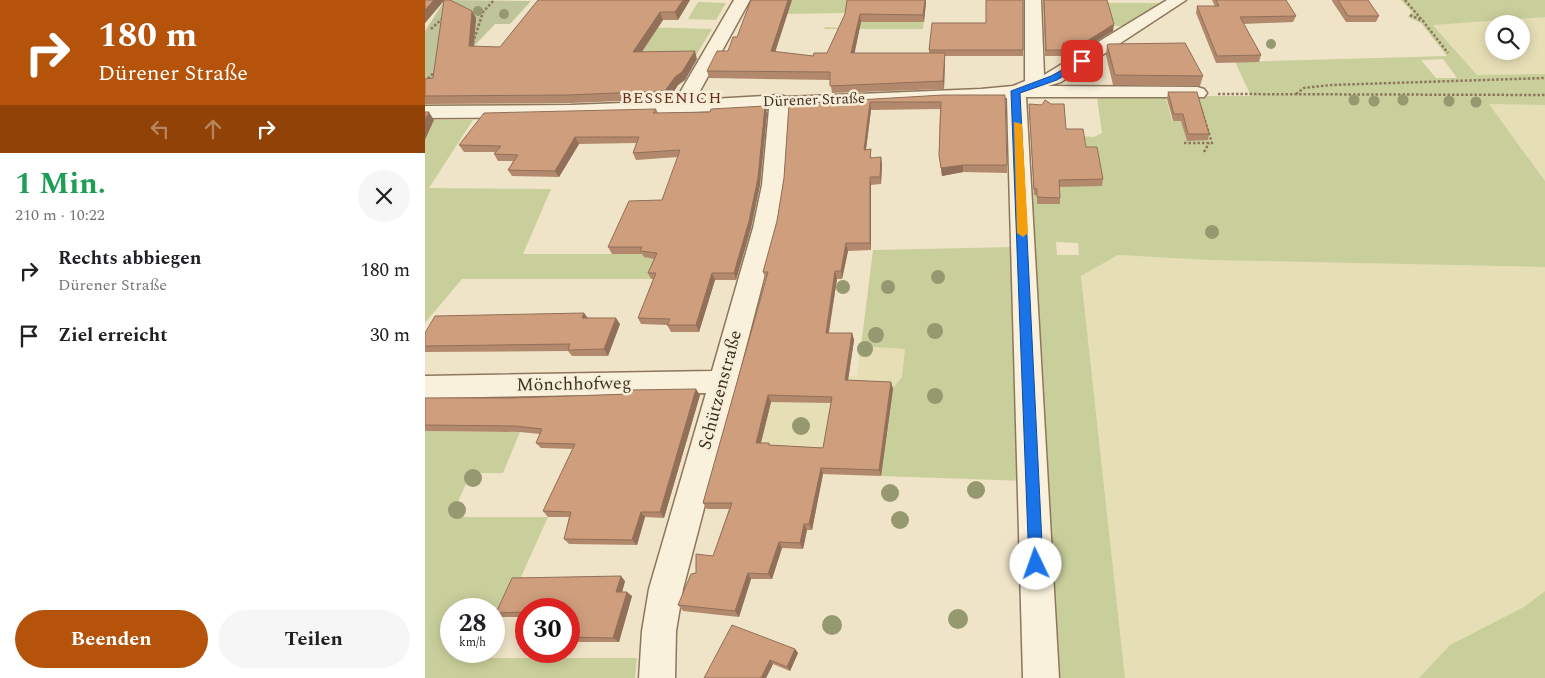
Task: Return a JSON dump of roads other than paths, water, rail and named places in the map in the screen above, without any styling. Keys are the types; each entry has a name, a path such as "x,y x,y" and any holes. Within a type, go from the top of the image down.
{"street":[{"path":"683,106 742,0"},
{"path":"1033,0 1025,88 1041,678"},
{"name":"Dürener Straße","path":"425,112 571,111 780,101 981,95 1025,88 1066,72 1178,0"},
{"path":"1025,88 1051,94 1198,100"},
{"name":"Schützenstraße","path":"657,678 659,631 666,589 768,213 780,101"},
{"name":"Mönchhofweg","path":"425,387 723,382"}],"district":[{"name":"BESSENICH","path":"672,98"}]}
